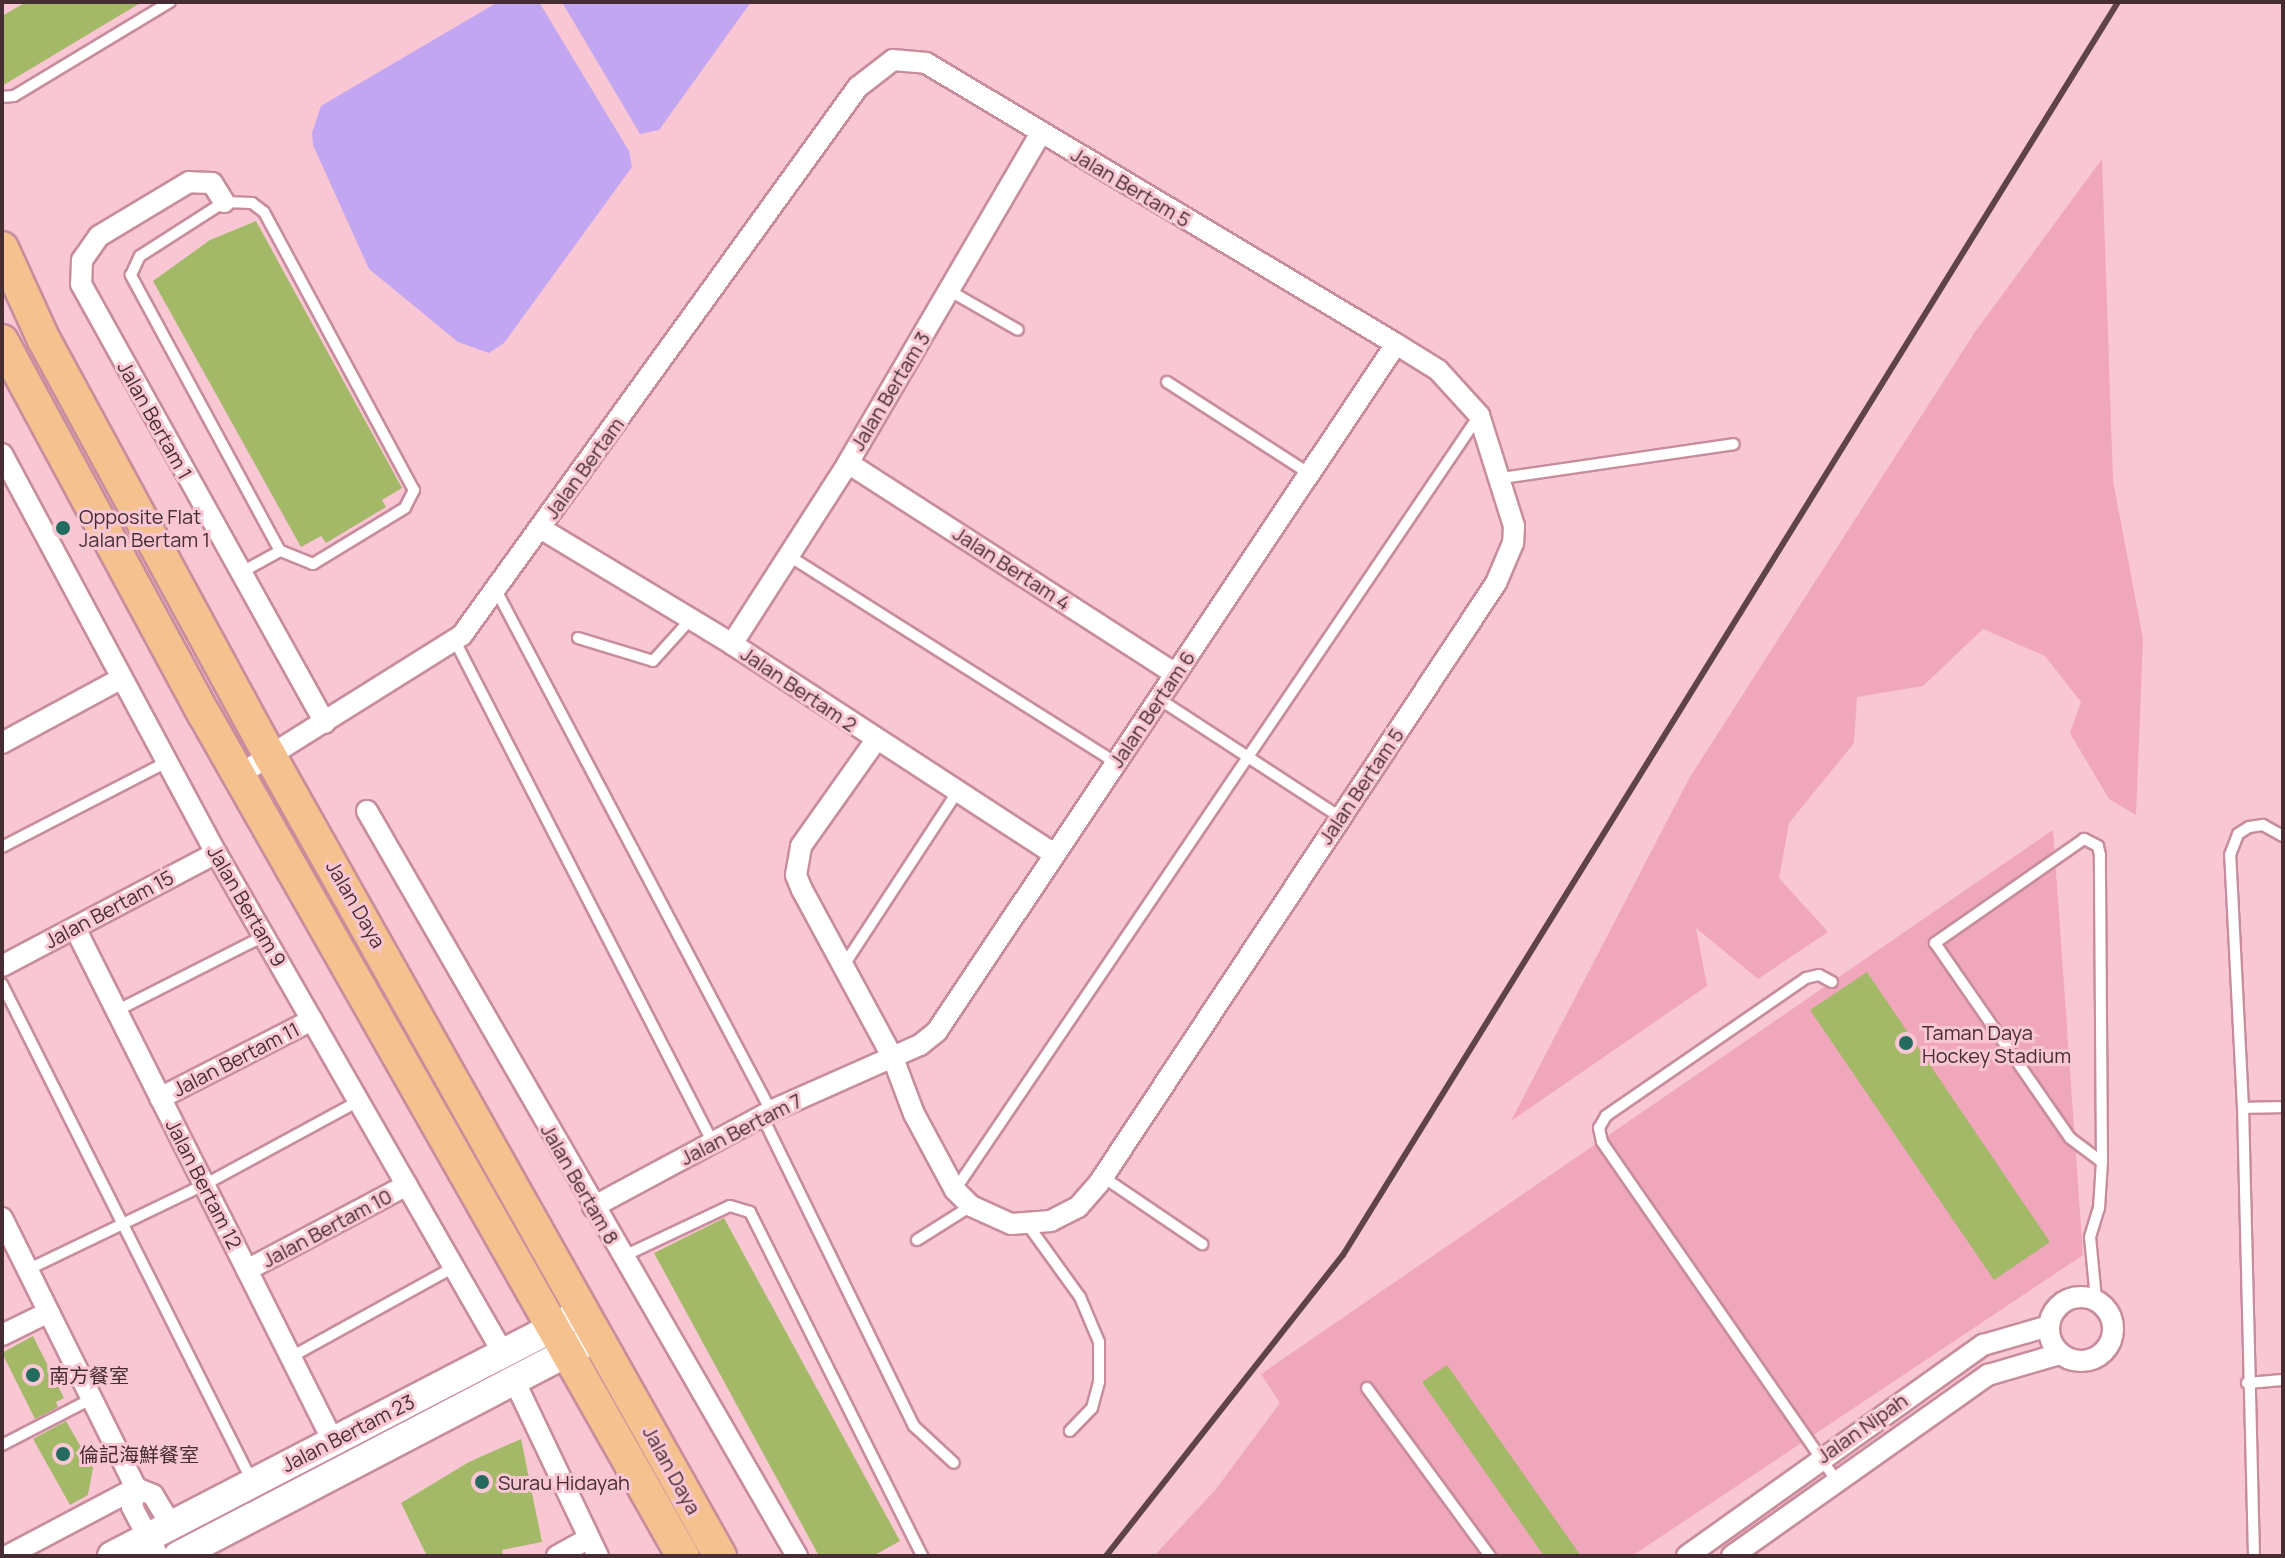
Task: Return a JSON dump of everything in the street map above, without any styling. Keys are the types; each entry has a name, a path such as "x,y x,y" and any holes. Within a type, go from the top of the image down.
{"main road":[{"name":"Jalan Daya","path":"2,248 43,338 270,756 592,1323 720,1556"},
{"name":"Jalan Daya","path":"2,341 239,775 563,1338 683,1556"}],"street":[{"name":"Jalan Bertam 5","path":"858,87 885,64 910,58 1438,370 1479,415 1502,478 1514,526 1507,562 1103,1177 1078,1207 1028,1225"},
{"name":"Jalan Bertam","path":"239,775 455,641 496,590 858,87"},
{"name":"Jalan Bertam 3","path":"732,644 848,463 1041,133"},
{"name":"Jalan Bertam 1","path":"224,202 205,180 177,189 92,242 82,260 81,284 325,723"},
{"name":"Jalan Bertam 6","path":"893,1058 920,1045 954,1010 1115,762 1312,475 1396,344"},
{"name":"Jalan Bertam 9","path":"4,460 216,853 503,1353"},
{"name":"Jalan Bertam 4","path":"848,463 1176,674"},
{"name":"Jalan Bertam 2","path":"540,528 732,644 1054,854"},
{"path":"2,743 122,678"},
{"path":"876,740 796,860 802,890 893,1058 914,1114 955,1190 971,1206 1011,1224 1028,1225"},
{"name":"Jalan Bertam 8","path":"367,811 797,1556"},
{"name":"Jalan Bertam 15","path":"2,966 216,853"},
{"name":"Jalan Bertam 12","path":"75,928 333,1441"},
{"name":"Jalan Bertam 11","path":"160,1098 312,1020"},
{"name":"Jalan Bertam 7","path":"593,1207 766,1114 893,1058"},
{"name":"Jalan Bertam 10","path":"247,1270 407,1185"},
{"path":"2,1218 136,1488 132,1507 159,1540"},
{"path":"2096,1299 2114,1323 2109,1346 2082,1361 2060,1354 2049,1326 2065,1301 2096,1299"},
{"path":"2,1335 49,1312"},
{"name":"Jalan Bertam 23","path":"178,1556 514,1380 563,1338 592,1323"},
{"name":"Jalan Nipah","path":"1687,1556 1821,1456 1983,1345 2049,1326"},
{"name":"Jalan Bertam 23","path":"112,1556 159,1540 253,1483 503,1353 563,1338"},
{"name":"Jalan Nipah","path":"1732,1556 1995,1371 2060,1354"},
{"path":"514,1380 593,1547 557,1556"},
{"path":"7,1556 136,1488"}],"lane":[{"path":"2,97 14,96 170,2"},
{"path":"224,202 252,203 264,212 414,490 405,508 318,562 303,565 280,551 131,275 140,256 224,202"},
{"path":"950,291 1018,330"},
{"path":"1167,382 1312,475"},
{"path":"955,1190 1479,415"},
{"path":"1502,478 1734,444"},
{"path":"240,573 280,551"},
{"path":"789,556 1115,762"},
{"path":"496,590 766,1114 914,1426 954,1463"},
{"path":"578,638 653,661 691,619"},
{"path":"455,641 713,1143"},
{"path":"1159,699 1340,817"},
{"path":"2,847 167,762"},
{"path":"844,965 958,791"},
{"path":"2254,1556 2247,1383 2243,1108 2230,855 2238,834 2249,827 2263,825 2283,836"},
{"path":"2096,1299 2090,1237 2099,1208 2102,1162 2100,855 2098,846 2084,839 1935,943 2070,1138 2102,1162"},
{"path":"116,1011 264,936"},
{"path":"1832,982 1819,975 1806,978 1606,1116 1599,1128 1602,1142 1837,1481"},
{"path":"2,984 253,1483"},
{"path":"27,1270 204,1185 359,1101"},
{"path":"2243,1108 2283,1107"},
{"path":"1103,1177 1202,1244"},
{"path":"622,1257 730,1206 750,1212 922,1556"},
{"path":"917,1240 971,1206"},
{"path":"1028,1225 1080,1297 1099,1342 1099,1382 1092,1408 1070,1431"},
{"path":"291,1357 454,1267"},
{"path":"2247,1383 2283,1380"},
{"path":"1367,1388 1490,1556"},
{"path":"2,1445 91,1399"}],"shaded area":[{"path":"498,2 539,2 629,151 632,167 504,343 489,353 458,342 369,269 313,145 312,133 321,106"},
{"path":"562,2 751,2 659,130 640,134"},
{"path":"2102,159 2113,481 2143,639 2136,815 2109,799 2070,733 2081,702 2045,656 1983,629 1923,686 1857,697 1854,743 1789,823 1779,878 1828,932 1758,979 1696,928 1707,986 1511,1121 1690,777 1975,332"},
{"name":"Taman Daya Hockey Stadium","path":"2053,830 2083,1255 1632,1556 1154,1556 1216,1489 1280,1403 1261,1374"}],"building":[{"path":"26,2 142,2 2,86 2,16"},
{"path":"256,221 402,488 382,500 386,507 326,543 321,536 301,547 153,281 210,240"},
{"path":"1867,972 2050,1242 1994,1280 1810,1010"},
{"path":"724,1218 900,1541 873,1556 819,1556 654,1253"},
{"name":"南方餐室","path":"33,1336 64,1398 56,1402 58,1407 35,1419 2,1353"},
{"path":"1447,1365 1581,1556 1544,1556 1422,1382"},
{"name":"倫記海鮮餐室","path":"66,1421 93,1468 88,1495 70,1505 33,1439"},
{"name":"Surau Hidayah","path":"521,1439 542,1542 502,1550 503,1556 427,1556 401,1503 469,1462"}],"railway":[{"path":"1106,1556 1343,1255 2118,2"}],"place":[{"name":"Opposite Flat Jalan Bertam 1","path":"63,528"},
{"name":"Taman Daya Hockey Stadium","path":"1906,1043"},
{"name":"南方餐室","path":"33,1375"},
{"name":"倫記海鮮餐室","path":"63,1454"},
{"name":"Surau Hidayah","path":"482,1482"}]}
